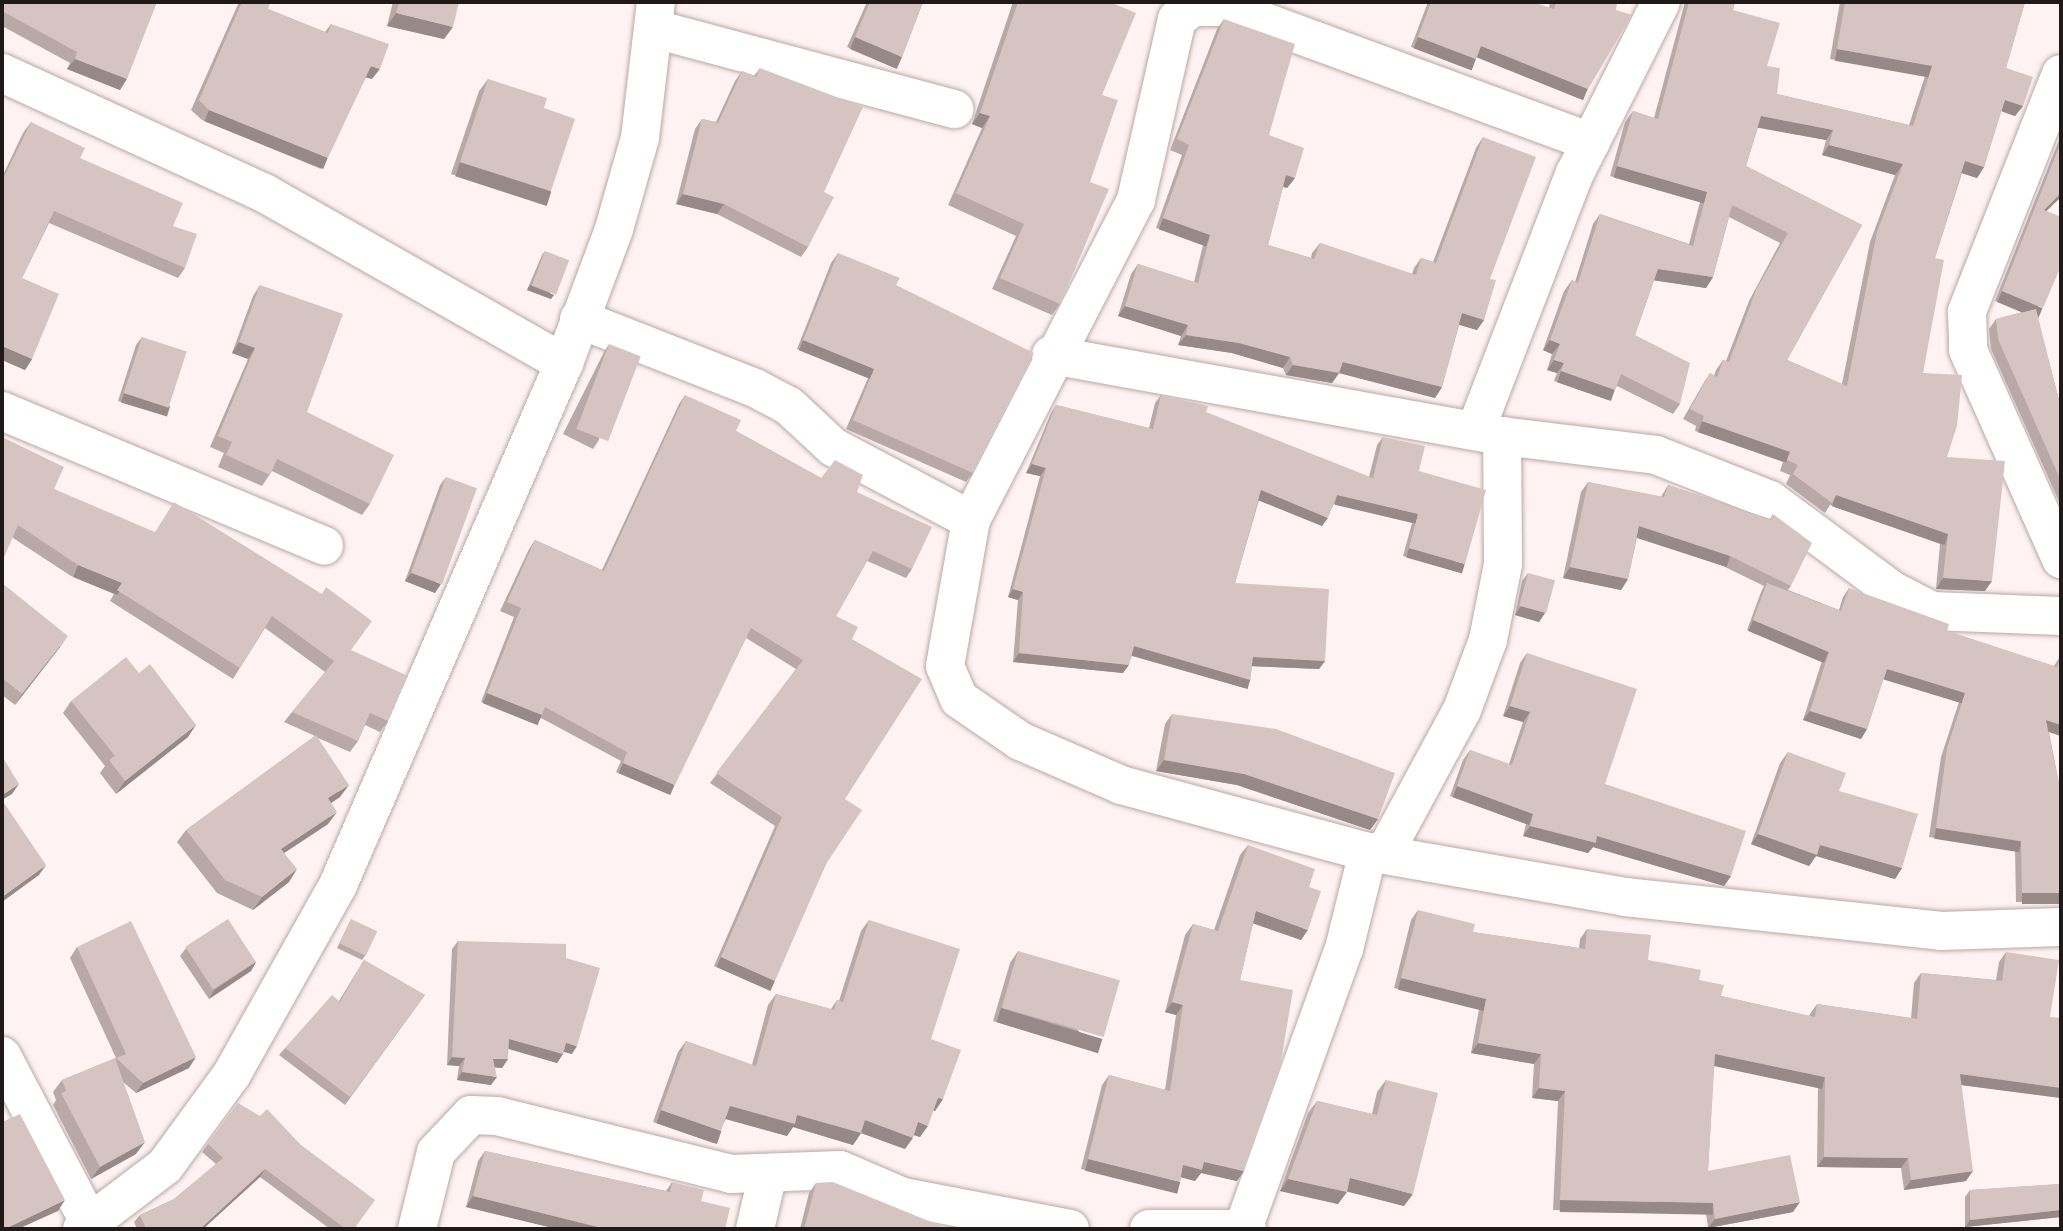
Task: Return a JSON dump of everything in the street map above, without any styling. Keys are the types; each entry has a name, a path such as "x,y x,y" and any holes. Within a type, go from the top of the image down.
{"street":[{"path":"1152,1229 1245,1229 1376,853 1462,710 1488,640 1503,564 1489,433 1591,142 1661,2"},
{"path":"1591,142 1226,7 1193,7 1177,19 1169,41 1136,200 1051,355 971,520 945,666 959,699 978,718 1121,785 1376,853 1578,891 1941,931 2061,927"},
{"path":"2,1056 94,1225 165,1166 280,995 338,885 564,363 640,138 655,15 954,109"},
{"path":"2,73 265,194 564,363"},
{"path":"2061,74 1967,312 1968,350 2061,559"},
{"path":"579,319 755,388 789,406 832,447 971,520"},
{"path":"1051,355 1489,433 1656,455 1770,499 1892,591 1932,611 2061,617"},
{"path":"2,411 324,546"},
{"path":"417,1229 436,1152 471,1115 767,1178 840,1170 904,1197 1070,1229"},
{"path":"755,1229 767,1178"}],"building":[{"path":"2,2 157,2 127,79 75,59 77,52 2,11"},
{"path":"242,2 270,2 268,9 328,33 331,24 389,44 380,69 371,66 328,158 209,110 199,100"},
{"path":"399,2 459,2 453,27 396,13"},
{"path":"870,2 923,2 902,57 855,37"},
{"path":"1018,2 1110,2 1136,13 1102,95 1118,100 1090,182 1109,189 1060,304 1000,278 1024,224 956,193 990,116 980,113"},
{"path":"1431,2 1532,2 1554,9 1556,2 1617,2 1616,10 1632,15 1588,89 1481,46 1476,59 1418,37"},
{"path":"1689,2 1735,2 1733,10 1780,23 1767,66 1780,68 1777,94 1913,126 1932,66 1837,49 1845,2 2025,2 2006,68 2033,77 2023,106 2005,100 1984,167 1965,161 1935,258 1944,260 1923,373 1962,375 1957,426 1947,457 2005,461 1992,581 1943,578 1948,534 1836,495 1832,503 1793,474 1798,465 1787,460 1790,452 1702,421 1704,416 1690,409 1710,373 1717,377 1723,360 1729,362 1756,290 1788,233 1732,205 1713,277 1658,269 1635,335 1690,363 1680,404 1621,374 1615,390 1561,371 1564,363 1554,360 1560,344 1550,340 1572,280 1578,283 1600,214 1693,246 1707,192 1617,166 1633,111 1658,119","holes":["1761,116 1833,130 1829,145 1903,164 1877,232 1847,386 1787,360 1862,225 1746,166"]},
{"path":"1224,19 1295,44 1269,135 1304,148 1295,178 1286,175 1268,245 1314,259 1320,243 1416,275 1421,258 1436,263 1483,137 1536,157 1490,279 1496,280 1484,320 1462,313 1442,387 1343,362 1339,373 1293,365 1290,357 1239,343 1186,335 1188,325 1125,306 1138,264 1198,283 1210,235 1163,218 1189,145 1177,139"},
{"path":"760,68 863,107 824,192 834,197 808,247 724,204 683,194 702,119 718,123 742,71 756,77"},
{"path":"488,79 547,98 544,108 575,119 551,191 460,162"},
{"path":"31,122 85,148 80,158 183,203 173,226 197,234 185,268 54,211 22,278 59,294 32,359 2,346 2,179"},
{"path":"2061,142 2061,193 2044,210 2061,217 2061,266 2043,308 2002,291"},
{"path":"545,251 569,260 556,295 532,286"},
{"path":"838,253 900,278 896,285 1034,353 973,473 853,420 874,369 803,340"},
{"path":"260,285 343,314 307,412 394,455 370,504 277,459 270,475 226,455 232,442 218,436 255,348 239,342"},
{"path":"2036,309 2059,400 2061,399 2061,481 1998,339 1996,319"},
{"path":"142,337 187,352 168,408 124,393"},
{"path":"609,344 641,356 608,441 576,429"},
{"path":"685,395 741,420 736,431 821,478 835,460 863,475 857,492 932,527 912,569 873,551 836,616 858,627 852,639 922,679 845,799 862,810 826,864 775,981 721,957 782,817 716,773 803,660 751,628 675,785 623,763 627,752 545,707 542,715 487,693 521,608 507,602 535,540 604,571"},
{"path":"1161,395 1208,406 1206,412 1373,478 1383,437 1425,446 1419,471 1486,490 1465,564 1409,548 1418,514 1337,495 1328,518 1261,490 1235,583 1329,589 1325,661 1253,657 1250,680 1134,646 1129,665 1019,653 1023,592 1013,589 1046,468 1032,464 1056,405 1153,429"},
{"path":"2,437 64,467 54,489 155,532 174,502 322,594 326,587 372,621 351,650 408,676 388,721 370,713 358,741 292,712 334,661 272,616 240,668 117,590 122,583 78,565 18,525 2,562"},
{"path":"446,477 477,488 442,584 411,573"},
{"path":"1588,482 1664,497 1668,485 1771,520 1773,514 1812,543 1791,586 1730,556 1639,526 1628,579 1570,567"},
{"path":"1528,573 1555,580 1546,613 1519,606"},
{"path":"2,583 68,636 22,694 2,678"},
{"path":"1767,583 1841,611 1849,588 1949,624 1947,631 2057,667 2061,655 2061,725 2046,720 2061,794 2061,893 2022,893 2021,841 1936,828 1947,748 1965,693 1887,669 1867,729 1810,711 1829,652 1753,620"},
{"path":"1527,653 1637,689 1605,784 1746,831 1731,876 1597,836 1596,843 1530,826 1533,814 1457,786 1470,750 1512,765 1530,712 1510,706"},
{"path":"126,657 139,673 150,664 196,725 125,781 109,760 115,756 71,701"},
{"path":"1172,714 1276,729 1395,773 1378,819 1244,774 1164,760"},
{"path":"316,735 349,785 328,798 337,812 281,849 297,869 262,897 225,880 186,830"},
{"path":"1788,752 1846,773 1839,791 1918,814 1902,868 1820,845 1817,855 1758,834"},
{"path":"2,756 19,784 2,795"},
{"path":"2,800 46,865 2,897"},
{"path":"1248,845 1315,869 1309,887 1321,891 1308,930 1256,911 1240,980 1293,990 1279,1073 1244,1171 1204,1162 1202,1170 1183,1165 1180,1182 1088,1159 1109,1075 1170,1091 1183,1005 1172,1002 1193,924 1218,931"},
{"path":"1418,910 1475,924 1473,932 1585,949 1587,929 1651,935 1648,960 1701,970 1699,980 1724,985 1721,996 1815,1017 1817,1004 1917,1019 1921,973 2002,981 2006,952 2059,960 2050,1017 2061,1018 2061,1088 1960,1074 1973,1171 1911,1180 1908,1158 1824,1157 1825,1077 1715,1054 1708,1171 1790,1155 1800,1202 1715,1219 1713,1203 1560,1200 1565,1091 1539,1088 1541,1054 1478,1043 1486,999 1401,978"},
{"path":"228,919 256,962 213,990 185,947"},
{"path":"351,919 377,931 366,956 340,943"},
{"path":"869,920 960,949 931,1039 961,1050 943,1099 938,1098 928,1126 918,1122 913,1138 865,1120 861,1133 797,1115 795,1124 730,1106 721,1131 661,1110 686,1041 756,1066 776,994 834,1010 837,1000 843,1002"},
{"path":"131,921 196,1057 143,1083 116,1058 126,1054 77,947"},
{"path":"458,941 566,944 566,958 600,968 577,1046 566,1043 563,1054 509,1039 508,1059 493,1059 497,1077 462,1072 465,1058 452,1057"},
{"path":"1018,951 1120,980 1104,1037 1002,1008"},
{"path":"364,960 425,995 350,1097 285,1048 332,995 340,1002"},
{"path":"115,1058 145,1142 100,1167 61,1093 66,1091 62,1080"},
{"path":"1386,1080 1438,1093 1413,1194 1350,1178 1347,1192 1288,1179 1317,1101 1377,1115"},
{"path":"238,1103 260,1116 267,1109 301,1145 375,1200 354,1229 346,1229 265,1169 200,1229 146,1229 140,1215 174,1199 223,1158 208,1144"},
{"path":"20,1114 65,1200 2,1229 2,1122"},
{"path":"485,1151 670,1192 672,1182 704,1190 701,1201 730,1208 725,1229 606,1229 473,1196"},
{"path":"833,1182 941,1226 940,1229 804,1229 816,1183"},
{"path":"2061,1184 2061,1210 1970,1220 1970,1190"}]}
